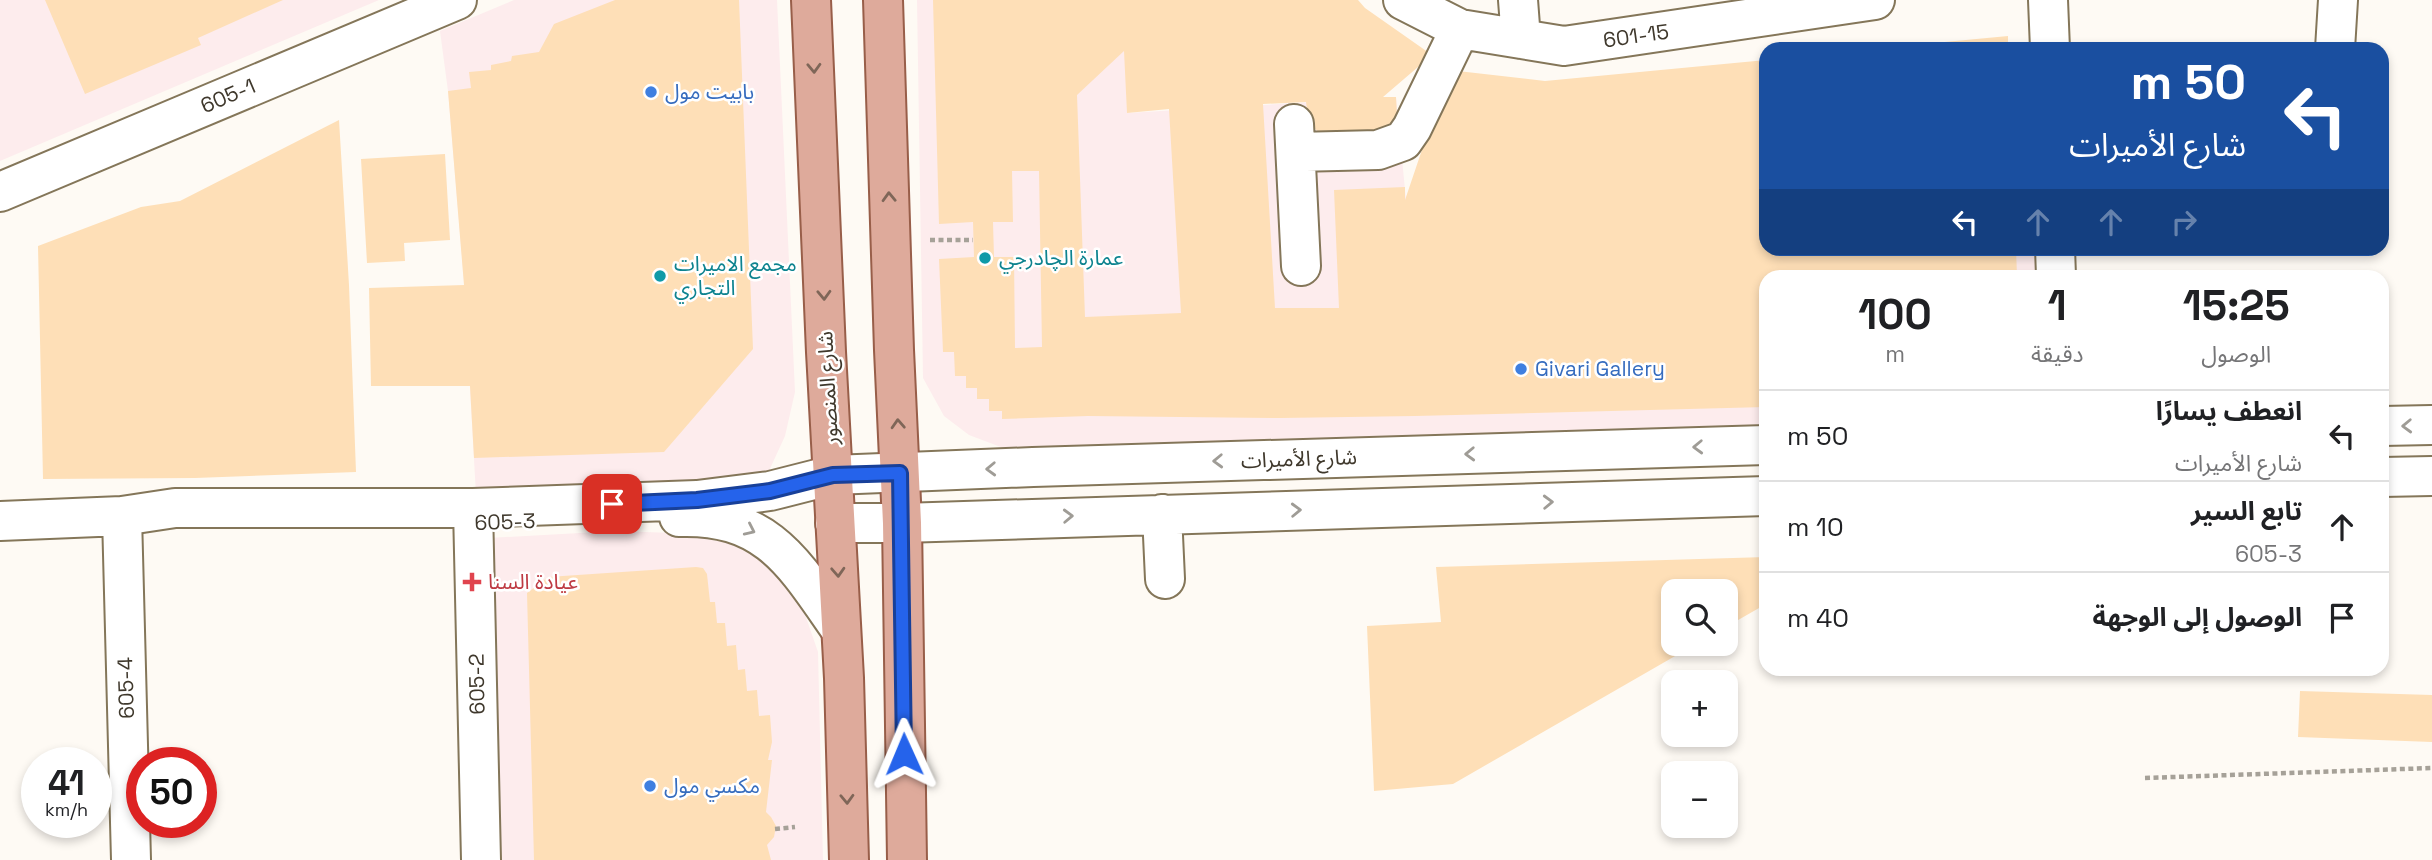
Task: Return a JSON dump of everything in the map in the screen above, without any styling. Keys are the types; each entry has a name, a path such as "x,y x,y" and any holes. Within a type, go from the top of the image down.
{"main road":[{"name":"شارع المنصور","path":"811,0 841,630 849,860"},
{"path":"883,0 902,523 906,860"}],"street":[{"name":"605-1","path":"0,192 457,0"},
{"name":"601-15","path":"1403,0 1460,29 1564,46 1875,0"},
{"path":"1518,0 1521,39"},
{"path":"2048,0 2050,42"},
{"path":"2335,42 2337,0"},
{"path":"1301,266 1295,138 1378,150 1404,142 1460,29"},
{"path":"2389,426 2432,425"},
{"name":"شارع الأميرات","path":"833,475 1759,445"},
{"name":"605-3","path":"473,516 697,500 770,491 833,475"},
{"path":"2389,477 2432,476"},
{"path":"835,523 1759,496"},
{"path":"1162,514 1165,579"},
{"name":"605-3","path":"0,522 122,516 175,525 473,516 699,516 743,526 776,545 801,573 841,630"},
{"name":"605-4","path":"122,516 131,860"},
{"name":"605-2","path":"473,516 481,860"}],"path":[{"path":"930,240 973,240"},
{"path":"2145,778 2432,768"},
{"path":"775,829 795,827"}],"shaded area":[{"path":"0,0 379,0 0,161"},
{"path":"514,0 777,0 795,392 785,436 768,473 730,488 476,495 464,280 448,91 440,31"},
{"path":"917,0 1178,0 1127,113 1396,97 1406,200 1759,247 1759,256 2043,256 2043,270 1759,270 1759,427 1014,452 969,435 944,416 923,378"},
{"path":"616,531 674,533 729,543 767,562 800,600 818,652 823,860 497,860 488,538"}],"building":[{"path":"45,0 283,0 198,38 201,45 85,94"},
{"path":"615,0 739,0 753,349 664,452 474,458 470,386 371,386 369,288 464,285 448,91 471,88 469,72 491,70 491,65 511,61 512,56 539,52 554,24"},
{"path":"933,0 1358,0 1365,8 1432,55 1383,97 1396,97 1398,134 1326,138 1309,124 1306,102 1263,104 1275,308 1339,308 1334,190 1405,187 1405,200 1449,70 1545,81 1759,61 1759,256 2016,256 2017,270 1759,270 1759,407 1415,416 1088,416 1002,419 1002,411 989,411 989,399 977,399 977,388 966,388 966,376 955,376 954,352 943,352 939,259 974,257 973,222 939,224","holes":["1124,51 1127,113 1169,109 1181,313 1085,317 1077,95","1012,171 1039,171 1042,347 1015,348 1014,257 994,257 993,222 1013,222"]},
{"path":"2008,36 2008,42 1945,42"},
{"path":"339,120 356,472 195,478 43,479 38,246 141,207 180,201"},
{"path":"445,154 450,240 404,243 405,261 367,263 361,159"},
{"path":"1759,557 1759,608 1738,620 1738,579 1661,579 1661,656 1675,656 1453,784 1374,791 1367,626 1441,622 1436,567"},
{"path":"703,568 707,574 710,602 715,602 717,623 725,623 727,646 736,645 738,670 745,669 747,691 757,690 759,716 770,715 772,742 768,760 772,760 766,812 776,826 774,837 767,845 771,860 534,860 527,593 548,577"},
{"path":"2300,691 2432,695 2432,742 2298,737"}],"place":[{"name":"بابيت مول","path":"651,92"},
{"name":"عمارة الچادرجي","path":"985,258"},
{"name":"مجمع الاميرات التجاري","path":"660,276"},
{"name":"Givari Gallery","path":"1521,369"},
{"name":"عيادة السنا","path":"472,582"},
{"name":"مكسي مول","path":"650,786"}],"route":[{"path":"612,504 697,500 770,491 833,475 900,473 904,754"}]}
